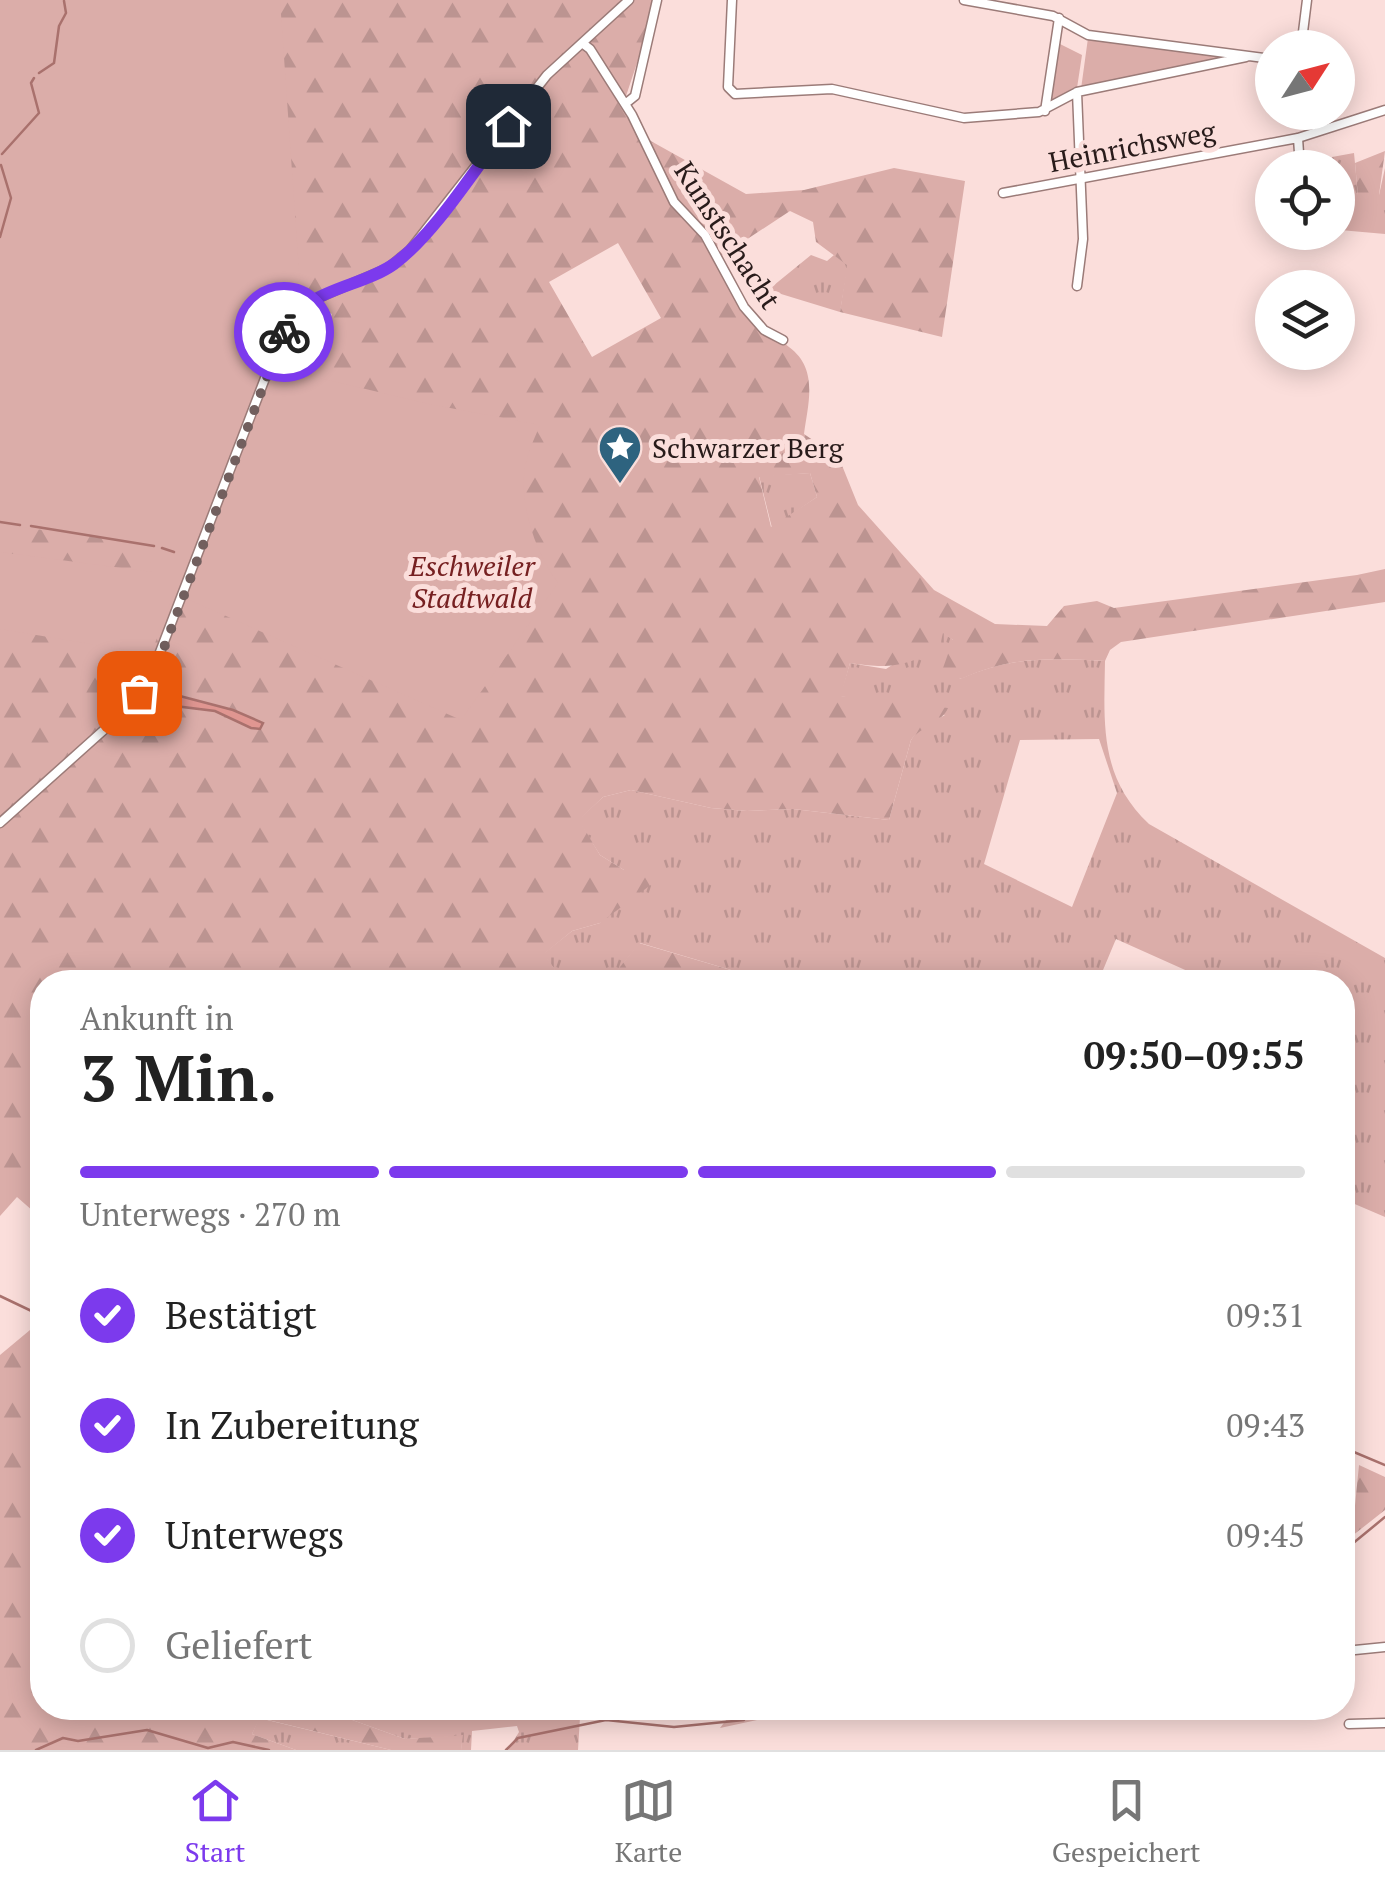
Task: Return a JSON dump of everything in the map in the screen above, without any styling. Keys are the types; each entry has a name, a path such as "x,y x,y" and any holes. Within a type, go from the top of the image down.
{"street":[{"path":"0,823 115,720 152,673 272,360 296,312 324,295 388,268 410,250 548,76 630,0"},
{"path":"625,104 635,96 657,0"},
{"path":"732,0 728,87 735,94 832,89 964,118 1046,110 1078,92 1246,58"},
{"path":"964,0 1059,18 1088,35 1255,58"},
{"path":"1303,30 1307,0"},
{"path":"1046,110 1059,18"},
{"name":"Kunstschacht","path":"582,43 625,104 674,202 705,235 744,307 764,330 784,340"},
{"path":"1077,286 1083,239 1078,92"},
{"name":"Heinrichsweg","path":"1003,192 1298,138 1385,110"},
{"path":"1298,138 1299,150"},
{"path":"1355,1650 1385,1647"},
{"path":"1349,1724 1385,1723"}],"green space":[{"name":"Eschweiler Stadtwald","path":"0,0 658,0 623,105 640,135 746,194 804,190 894,168 965,181 942,337 840,312 847,265 816,242 813,222 790,211 717,259 747,317 762,332 789,347 805,366 809,399 804,434 839,458 858,505 934,590 995,624 1047,626 1064,606 1097,601 1114,608 1385,569 1385,602 1121,642 1110,650 1105,661 1032,660 997,666 961,679 943,668 953,640 943,633 939,649 915,660 886,666 850,663 841,696 948,708 911,740 889,820 793,809 711,808 631,790 603,797 579,820 600,855 624,870 643,867 652,884 600,923 572,931 544,954 555,970 30,970 30,1208 17,1197 0,1216","holes":["618,243 661,318 592,357 549,282","326,311 332,314 315,370 299,352 307,319","810,473 817,497 771,527 759,477"]},
{"path":"0,0 280,0 302,314 277,368 540,425 525,471 525,505 541,555 558,583 461,720 173,595 151,654 0,629 0,552 152,572 149,545 0,524"},
{"path":"1088,38 1227,57 1227,59 1081,89"},
{"path":"1060,44 1082,55 1077,88 1049,104"},
{"path":"1385,151 1379,195 1358,196 1355,163"},
{"path":"1355,164 1358,195 1379,195 1385,168 1385,234 1355,231"},
{"path":"811,255 827,261 834,255 848,265 840,312 768,290"},
{"path":"810,473 817,497 772,528 759,476"},
{"path":"943,632 953,640 960,679 1031,660 1105,661 1105,727 1113,768 1133,806 1149,824 1385,958 1385,1217 1355,1204 1355,970 1185,970 1116,939 1103,970 731,970 640,943 618,970 555,970 543,954 572,931 600,923 624,870 600,855 578,820 603,797 631,790 711,808 793,809 889,820 911,740 918,730 945,715 840,696 850,663 886,669","holes":["1099,739 1117,793 1072,907 984,864 1020,740"]},
{"path":"639,943 731,970 618,970"},
{"path":"30,1330 30,1720 259,1720 252,1734 296,1750 0,1750 0,1355"},
{"path":"1359,1465 1385,1477 1385,1510 1355,1534"},
{"path":"258,1720 267,1720 391,1750 296,1750 252,1734"},
{"path":"268,1720 352,1720 405,1739 463,1735 461,1750 391,1750"},
{"path":"352,1720 580,1720 578,1750 508,1750 519,1732 517,1726 472,1731 471,1750 461,1750 462,1736 405,1739"},
{"path":"726,1720 757,1720 720,1728"}],"shaded area":[{"path":"176,695 233,710 263,723 260,729 251,728 215,711 175,706 172,701"}],"waterway":[{"path":"39,73 54,63 59,26 66,13 64,1"},
{"path":"2,154 39,113 31,83 34,78"},
{"path":"0,237 11,198 1,165"},
{"path":"0,522 20,525"},
{"path":"31,526 154,546"},
{"path":"162,548 174,552"},
{"path":"0,1296 30,1310"},
{"path":"1355,1452 1385,1465"},
{"path":"1355,1542 1385,1517"},
{"path":"506,1750 518,1738 606,1720 674,1727 744,1720"},
{"path":"36,1750 63,1738 78,1741 147,1730 208,1748 233,1742 269,1750"}],"way so far":[{"path":"139,693 162,653 284,332"}],"place":[{"name":"Schwarzer Berg","path":"620,485"}],"route":[{"path":"284,332 296,312 309,302 388,268 410,250 508,126"}]}
